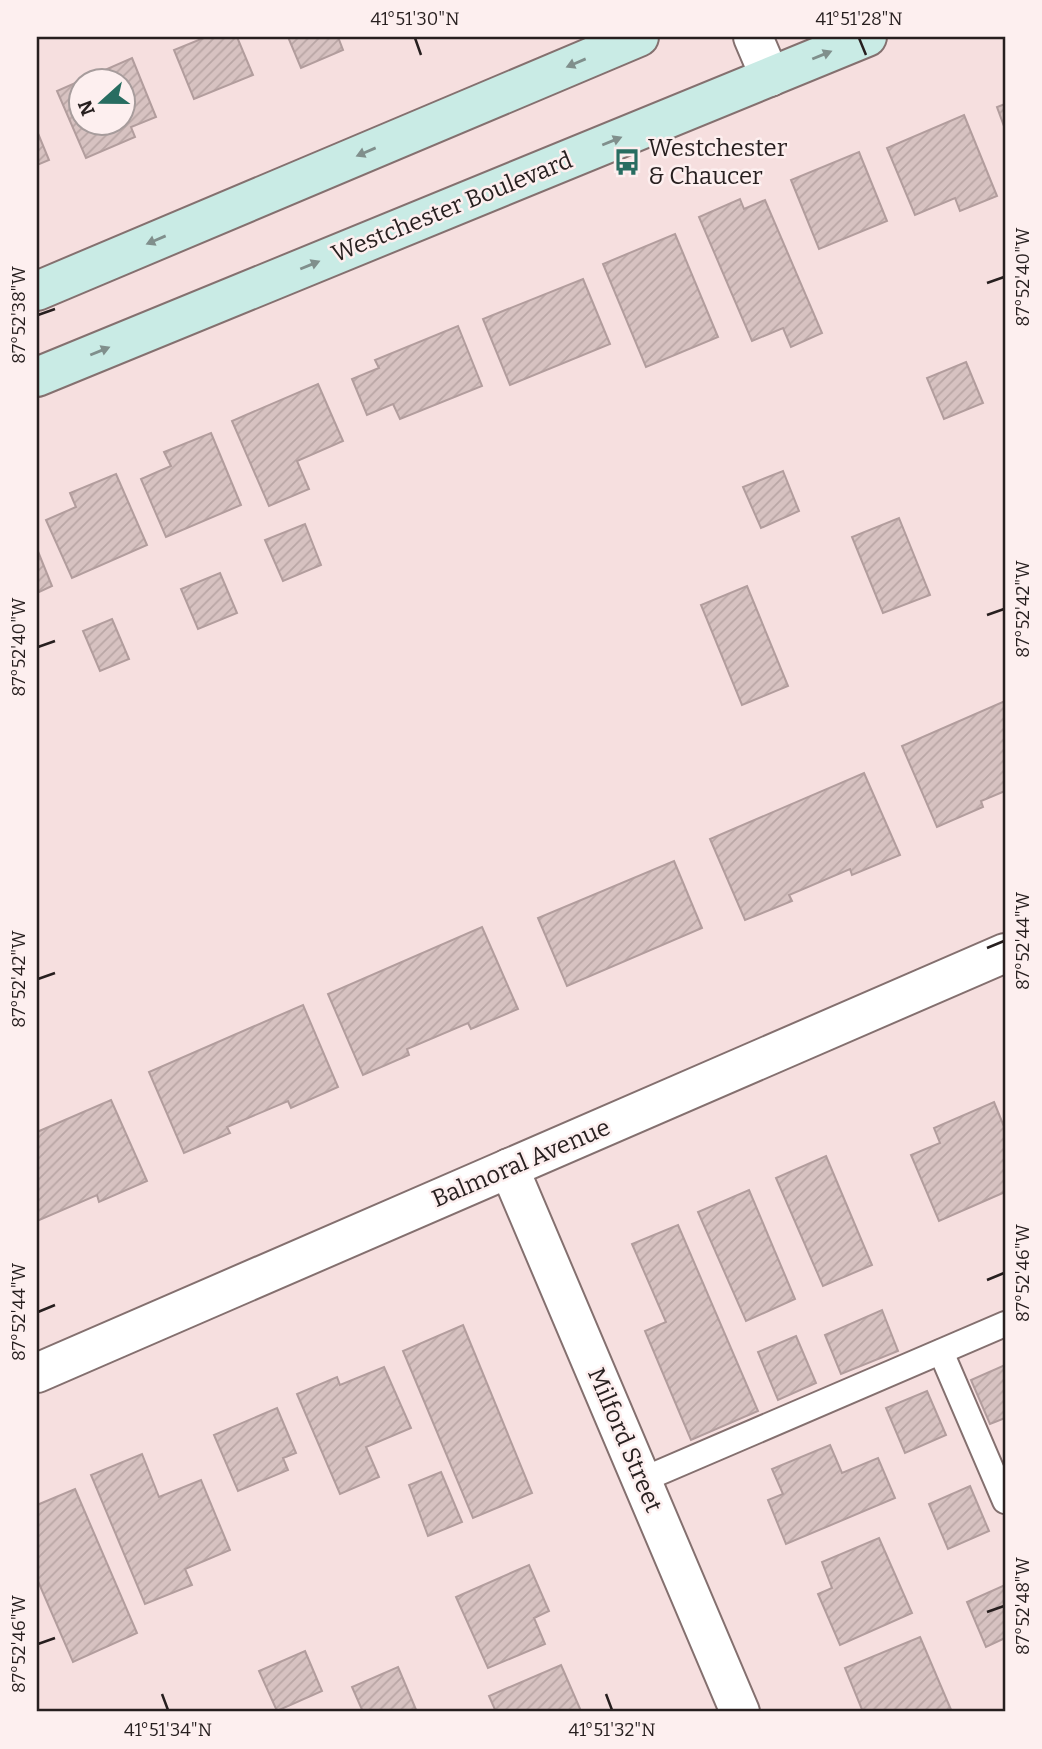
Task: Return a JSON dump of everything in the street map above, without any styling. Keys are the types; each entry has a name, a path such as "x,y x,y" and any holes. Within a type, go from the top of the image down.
{"street":[{"path":"37,291 639,37"},
{"path":"753,37 770,77"},
{"name":"Westchester Boulevard","path":"37,377 867,37"},
{"name":"Balmoral Avenue","path":"37,1373 1005,954"},
{"name":"Milford Street","path":"509,1168 740,1712"}],"lane":[{"path":"642,1480 1005,1324"},
{"path":"941,1352 1005,1501"}],"building":[{"path":"206,37 237,37 253,75 194,99 174,50"},
{"path":"288,37 338,37 343,50 301,68"},
{"path":"132,58 135,66 114,66"},
{"path":"136,68 156,117 136,125"},
{"path":"66,87 66,112 57,91"},
{"path":"1005,104 1005,129 997,107"},
{"path":"964,115 997,196 960,211 955,198 915,215 887,148"},
{"path":"37,131 49,160 37,165"},
{"path":"76,136 135,136 135,137 86,158"},
{"path":"859,152 887,221 819,249 791,180"},
{"path":"740,199 744,209 765,200 822,333 791,347 783,328 752,341 699,217"},
{"path":"675,234 718,337 646,367 603,264"},
{"path":"583,279 610,344 510,385 483,319"},
{"path":"458,326 482,386 400,419 393,404 367,415 352,379 379,368 375,360"},
{"path":"966,362 983,403 944,419 927,378"},
{"path":"318,384 343,441 297,461 309,489 269,506 232,421"},
{"path":"211,433 241,505 166,537 141,479 171,466 164,452"},
{"path":"783,471 799,511 761,528 743,487"},
{"path":"116,474 147,545 72,578 46,520 76,507 70,493"},
{"path":"899,518 930,595 883,613 852,537"},
{"path":"305,524 321,565 283,581 265,540"},
{"path":"37,549 52,586 37,593"},
{"path":"220,573 237,613 198,629 181,589"},
{"path":"747,586 788,686 742,705 701,605"},
{"path":"112,619 129,659 100,671 83,631"},
{"path":"1005,701 1005,791 981,801 983,807 937,827 902,746"},
{"path":"864,773 900,855 852,875 850,869 789,895 792,901 745,920 710,839"},
{"path":"674,861 702,928 567,986 538,918"},
{"path":"482,927 518,1009 471,1029 468,1023 407,1049 409,1055 363,1075 328,994"},
{"path":"303,1005 338,1087 291,1108 288,1101 227,1127 230,1133 184,1153 149,1072"},
{"path":"111,1100 147,1181 99,1202 97,1195 37,1221 37,1132"},
{"path":"994,1102 1005,1129 1005,1192 939,1221 911,1155 940,1143 934,1128"},
{"path":"826,1156 872,1265 823,1286 776,1178"},
{"path":"749,1190 795,1299 746,1321 698,1212"},
{"path":"678,1225 758,1411 691,1440 645,1331 666,1322 632,1244"},
{"path":"882,1310 898,1351 841,1374 825,1335"},
{"path":"463,1325 532,1493 473,1518 403,1351"},
{"path":"796,1336 816,1383 778,1400 758,1352"},
{"path":"1005,1365 1005,1418 990,1424 971,1380"},
{"path":"384,1367 411,1428 366,1447 379,1477 340,1494 297,1394 337,1377 340,1385"},
{"path":"927,1391 946,1435 905,1453 886,1408"},
{"path":"277,1408 296,1453 283,1458 288,1470 238,1491 214,1435"},
{"path":"830,1445 842,1473 878,1458 895,1498 786,1544 768,1500 783,1494 772,1469"},
{"path":"142,1454 159,1497 201,1480 230,1550 185,1569 192,1585 145,1604 91,1475"},
{"path":"441,1472 462,1522 428,1536 409,1485"},
{"path":"970,1486 989,1531 948,1549 929,1504"},
{"path":"75,1489 137,1633 73,1662 37,1579 37,1505"},
{"path":"879,1538 912,1613 840,1645 818,1594 832,1588 822,1562"},
{"path":"529,1565 549,1611 534,1618 545,1644 488,1668 456,1597"},
{"path":"1005,1585 1005,1638 986,1647 967,1602"},
{"path":"920,1637 952,1712 863,1712 845,1668"},
{"path":"305,1651 322,1691 277,1711 259,1671"},
{"path":"561,1665 581,1711 496,1712 489,1696"},
{"path":"398,1667 417,1712 363,1712 352,1687"}],"place":[{"name":"Westchester & Chaucer","path":"627,162"}]}
